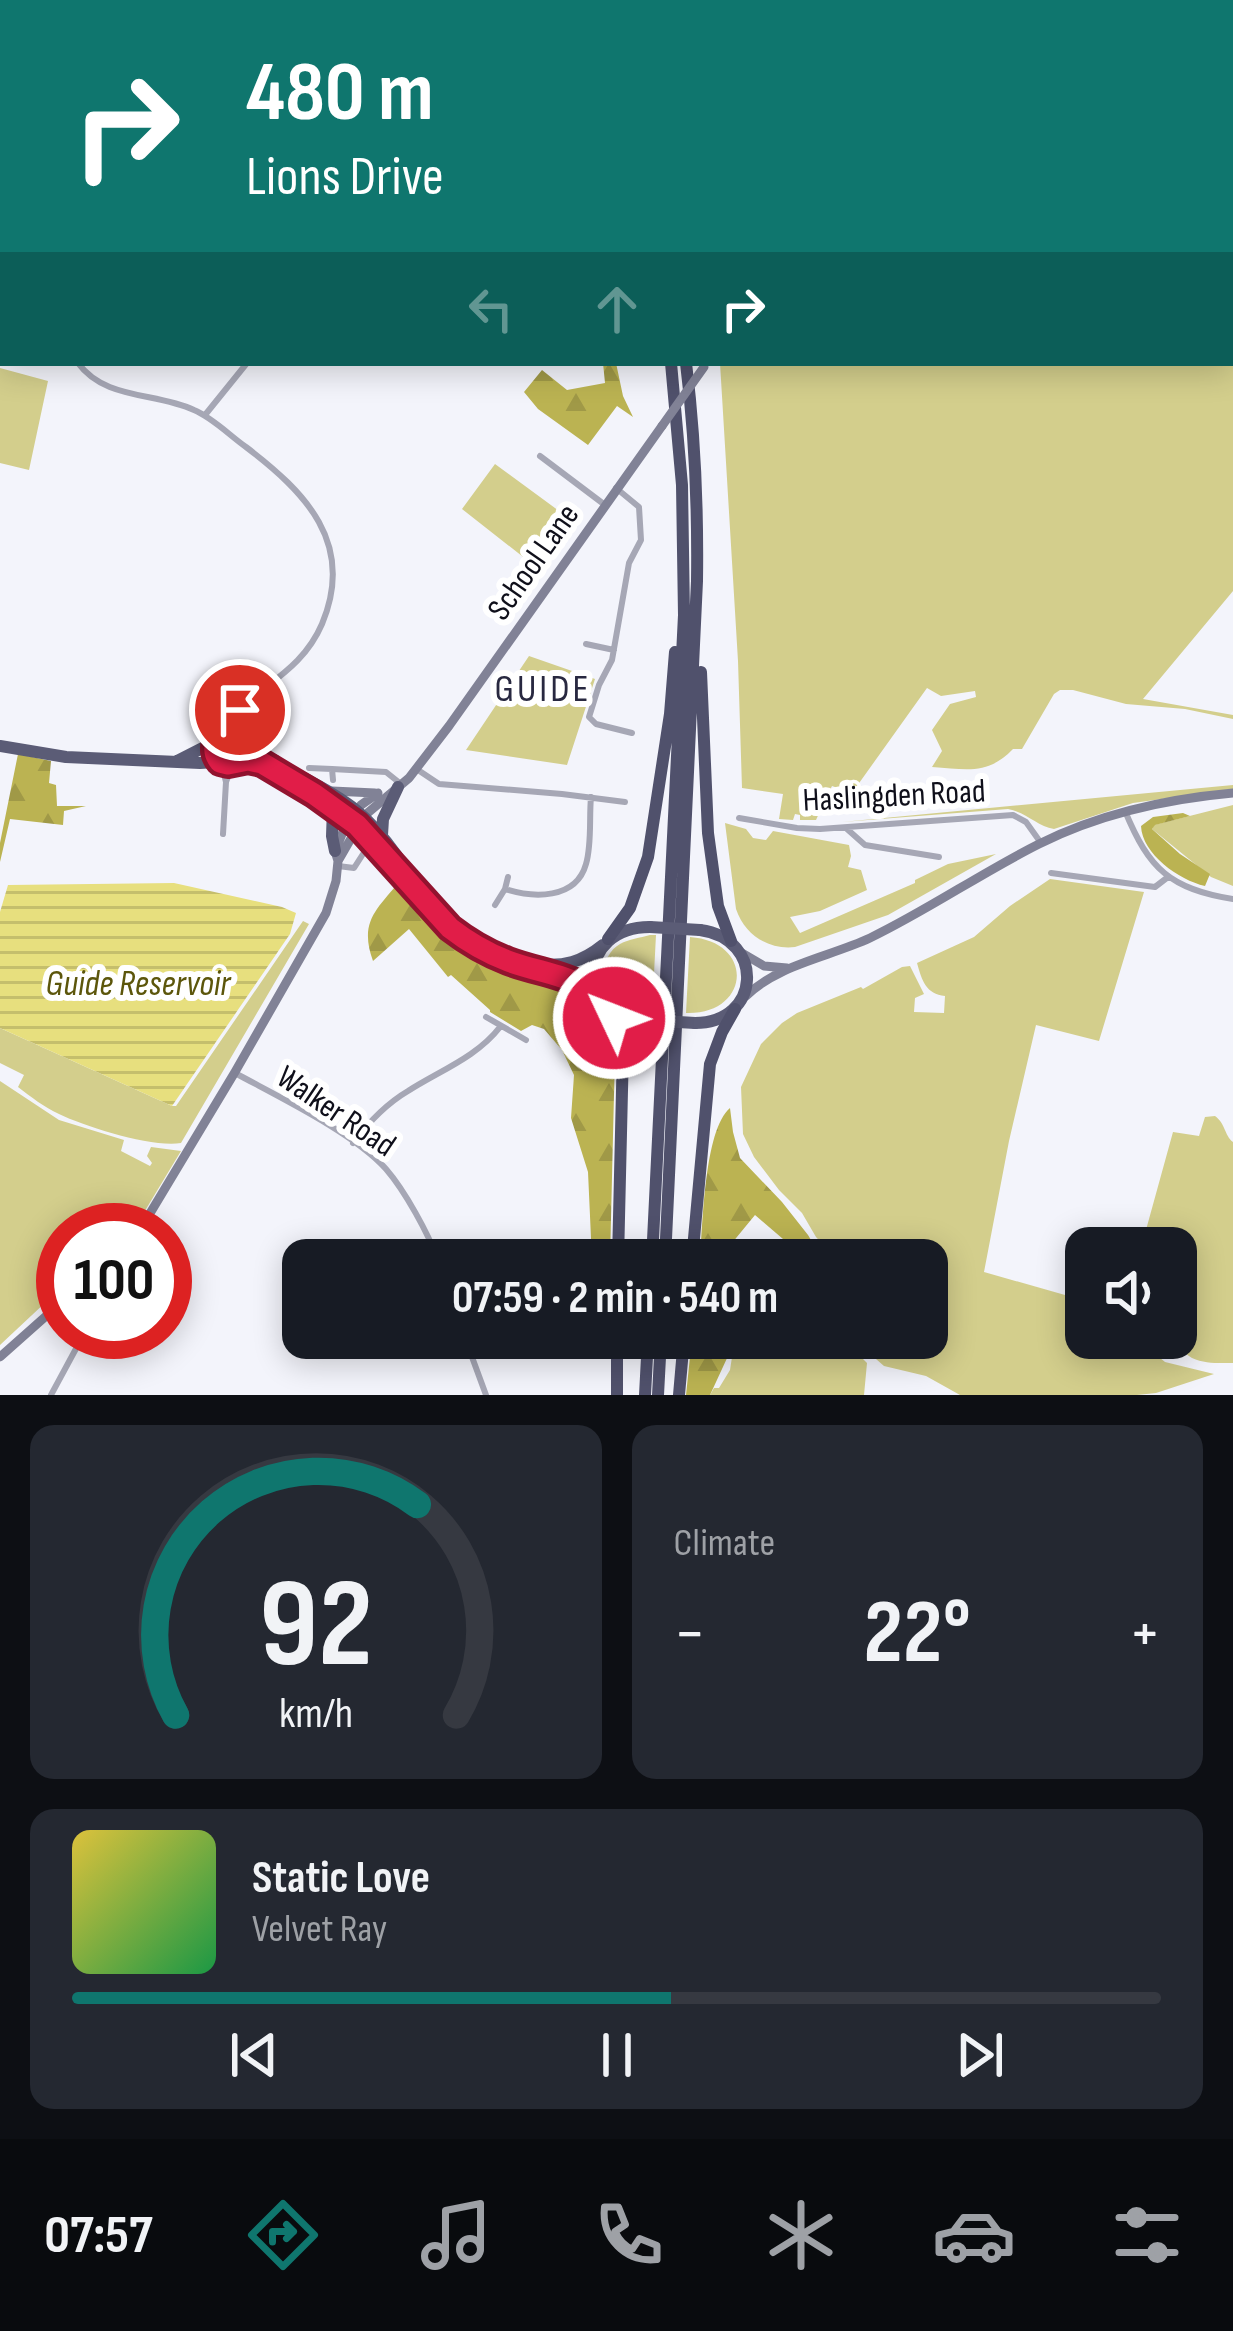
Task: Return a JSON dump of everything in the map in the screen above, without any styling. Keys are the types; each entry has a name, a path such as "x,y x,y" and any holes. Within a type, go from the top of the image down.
{"highway":[{"path":"653,1239 681,701 683,536 671,366"},
{"path":"686,366 695,450 708,832 718,906 748,975 710,1064 694,1239"},
{"path":"618,1239 623,1048 593,971 630,908 648,856 670,714 683,536"},
{"path":"666,1239 698,581"},
{"path":"176,762 226,736 331,786 438,915 466,940 510,962 574,980 621,1016 716,1021 738,1004"},
{"path":"227,762 241,752 237,741"},
{"path":"216,742 214,752 227,762"},
{"path":"0,746 66,757 254,761 268,766 382,836 432,903 454,924 489,947 535,964 577,962 633,928 700,930 719,934 735,945"},
{"path":"382,836 383,819 400,786"},
{"path":"333,808 332,836 338,858"},
{"path":"617,1359 617,1395"},
{"path":"645,1395 647,1359"},
{"path":"658,1395 660,1359"},
{"path":"679,1395 682,1359"}],"main road":[{"name":"School Lane","path":"357,818 416,769 705,366"},
{"path":"331,786 377,793 400,786"},
{"path":"156,1203 326,913 338,858 357,818 377,793"},
{"path":"738,1004 764,980 884,931 1041,843 1125,811 1233,793"},
{"path":"338,858 359,845 386,854"},
{"path":"735,945 764,966 793,967"},
{"path":"0,1357 36,1325"}],"street":[{"path":"80,366 93,381 108,388 205,415 283,476 301,494 325,533 330,596 311,644 294,666 225,725 216,742"},
{"path":"205,415 245,366"},
{"path":"539,456 604,505"},
{"path":"616,488 639,508 642,537 628,563 614,650 589,714 594,723 632,733"},
{"path":"586,644 614,650"},
{"path":"237,741 240,710"},
{"path":"610,742 612,728"},
{"path":"223,834 227,762"},
{"path":"309,768 386,772 400,786"},
{"path":"331,786 332,769"},
{"path":"416,769 439,784 625,802"},
{"path":"505,889 556,894 576,883 586,864 591,797"},
{"path":"1125,811 1138,844 1168,877 1196,892 1233,898"},
{"name":"Haslingden Road","path":"739,818 797,828 846,828 1013,815 1026,822 1041,843"},
{"path":"764,836 765,823"},
{"path":"846,828 865,844 939,857"},
{"path":"338,858 352,871 363,854"},
{"path":"1051,873 1155,887 1168,877"},
{"path":"495,905 508,877"},
{"path":"486,1017 526,1040"},
{"path":"353,1143 402,1094 486,1045 500,1027"},
{"name":"Walker Road","path":"235,1072 353,1143 391,1174 426,1239"},
{"path":"51,1395 71,1359"},
{"path":"473,1359 486,1395"}],"shaded area":[{"path":"720,366 1233,366 1233,591 1143,699 1233,715 1233,719 1060,690 1022,749 1013,749 985,767 932,767 942,751 932,730 950,704 976,697 975,691 941,696 927,688 852,793 832,786 817,806 821,809 816,820 800,820 795,814 793,820 779,819 783,794 742,788"},
{"path":"0,368 48,381 29,470 0,463"},
{"path":"495,464 570,519 527,560 462,509"},
{"path":"529,656 595,679 567,765 466,750"},
{"path":"1233,785 1233,789 1133,803 1054,829 1008,809 842,822"},
{"path":"1233,805 1233,886 1211,877 1152,829 1154,825"},
{"path":"725,823 746,829 753,838 766,840 773,831 849,845 848,867 861,870 867,890 820,911 790,917 800,933 948,864 996,854 888,915 795,947 776,946 759,939 736,909"},
{"path":"1050,879 1144,892 1099,1041 1036,1025 984,1272 1065,1295 1065,1359 1161,1359 1214,1374 1137,1395 960,1395 926,1376 884,1366 876,1359 948,1359 948,1239 818,1239 754,1157 743,1134 741,1087 761,1044 782,1023 910,966 924,994 915,998 914,1012 944,1013 945,996 926,986 917,963 974,937"},
{"path":"303,921 309,924 181,1143 137,1139 59,1114 18,1087 24,1075 0,1063 0,1028 176,1106"},
{"path":"656,935 652,1012 614,997 604,977 614,949"},
{"path":"690,937 726,951 737,978 723,1003 686,1013"},
{"path":"0,1081 59,1120 124,1140 121,1151 150,1166 151,1147 181,1151 150,1203 36,1203 36,1311 0,1345"},
{"path":"1215,1116 1233,1142 1233,1363 1195,1359 1197,1227 1147,1227 1173,1132 1199,1136 1205,1117"},
{"path":"732,1359 863,1359 867,1363 864,1395 710,1395 730,1370"}],"green space":[{"path":"603,366 617,366 633,417 617,406 588,445 538,409 524,392 542,370 567,390 605,383"},
{"path":"18,754 51,761 49,783 56,785 57,806 86,806 64,811 63,825 10,819 0,862 0,843"},
{"path":"1190,816 1152,829 1210,874 1205,886 1164,864 1143,836 1141,826 1153,817"},
{"path":"400,881 434,923 482,958 509,971 566,984 592,998 606,1017 615,1053 611,1239 591,1239 588,1172 571,1118 574,1075 562,1050 544,1029 532,1025 521,1031 490,1012 448,977 409,929 373,961 368,936 377,909"},
{"path":"730,1108 740,1158 810,1239 783,1239 755,1215 735,1239 701,1239 710,1157 721,1119"},
{"path":"690,1359 727,1359 710,1395 686,1395"}],"water":[{"name":"Guide Reservoir","path":"174,883 296,913 290,934 172,1106 0,1028 0,912 8,885"}],"district":[{"name":"GUIDE","path":"543,687"}],"route":[{"path":"240,710 214,745 220,762 254,761 294,779 357,825 466,940 510,962 587,986 614,1018"}]}
